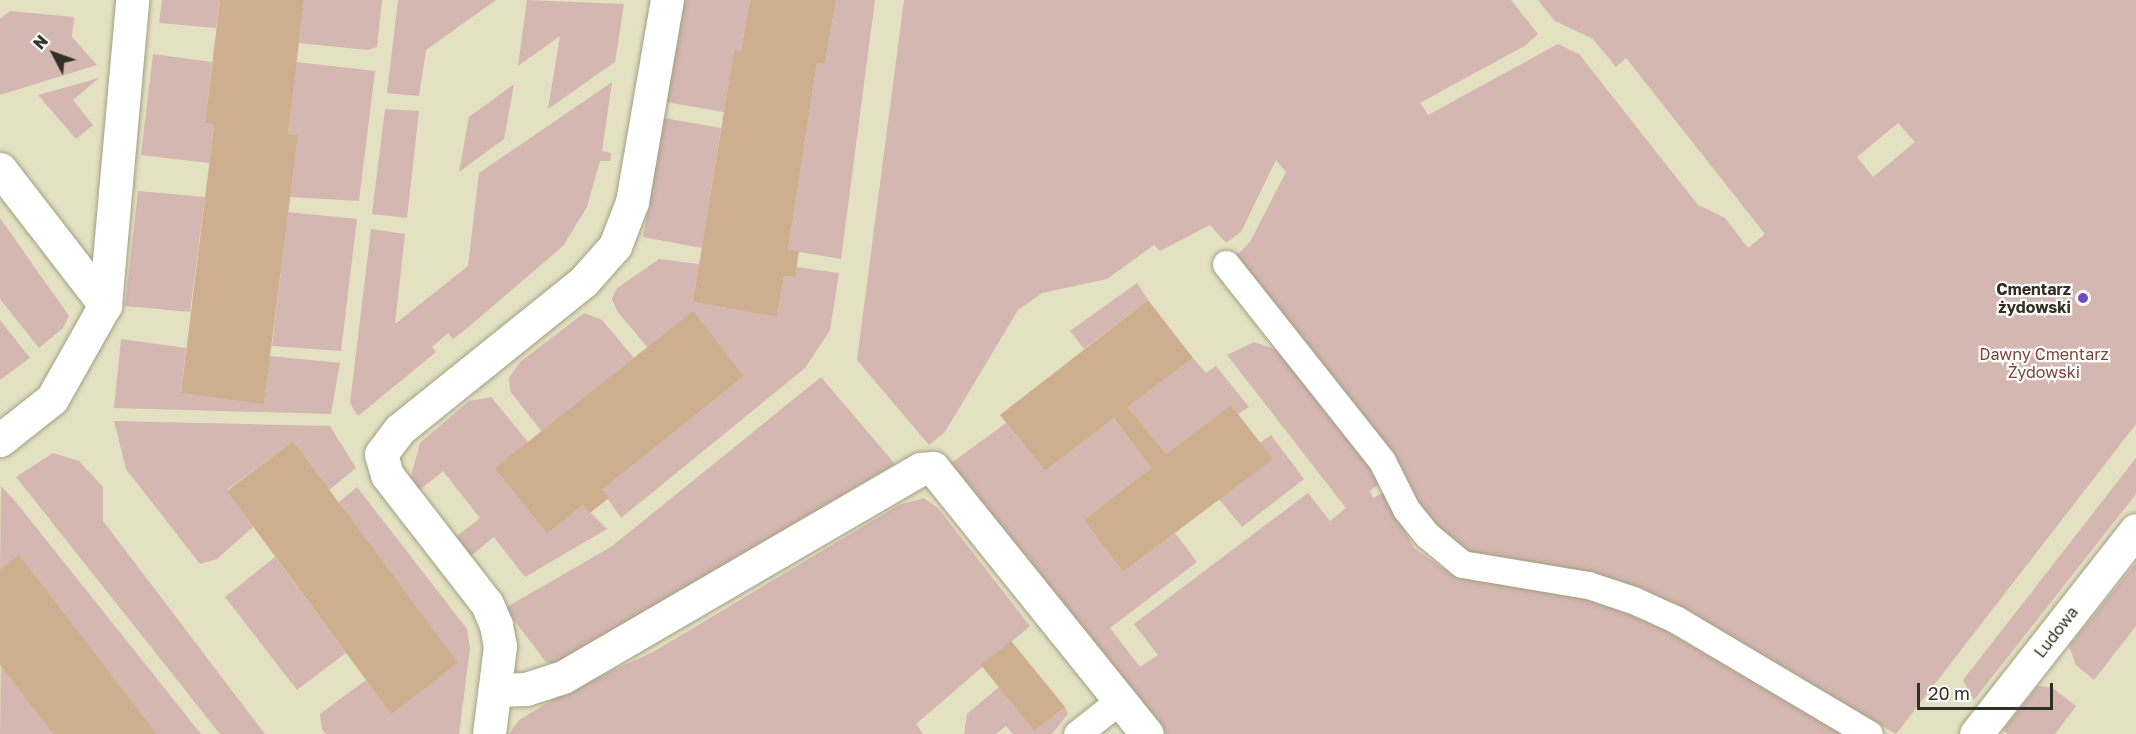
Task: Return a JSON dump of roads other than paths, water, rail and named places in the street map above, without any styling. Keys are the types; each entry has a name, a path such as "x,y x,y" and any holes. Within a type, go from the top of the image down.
{"street":[{"path":"0,440 52,399 105,305 132,0"},
{"path":"489,734 501,646 487,604 387,475 381,454 400,429 583,282 615,246 632,202 667,0"},
{"path":"0,169 105,305"},
{"path":"495,690 526,689 563,676 921,469 933,468 1147,734"},
{"name":"Ludowa","path":"1977,734 2136,530"}],"lane":[{"path":"1226,264 1382,461 1406,509 1427,535 1462,564 1588,585 1633,600 1677,620 1869,734"},
{"path":"1077,734 1120,700"}],"place":[{"name":"Cmentarz żydowski","path":"2083,298"}],"park label":[{"name":"Dawny Cmentarz Żydowski","path":"2044,363"}]}
